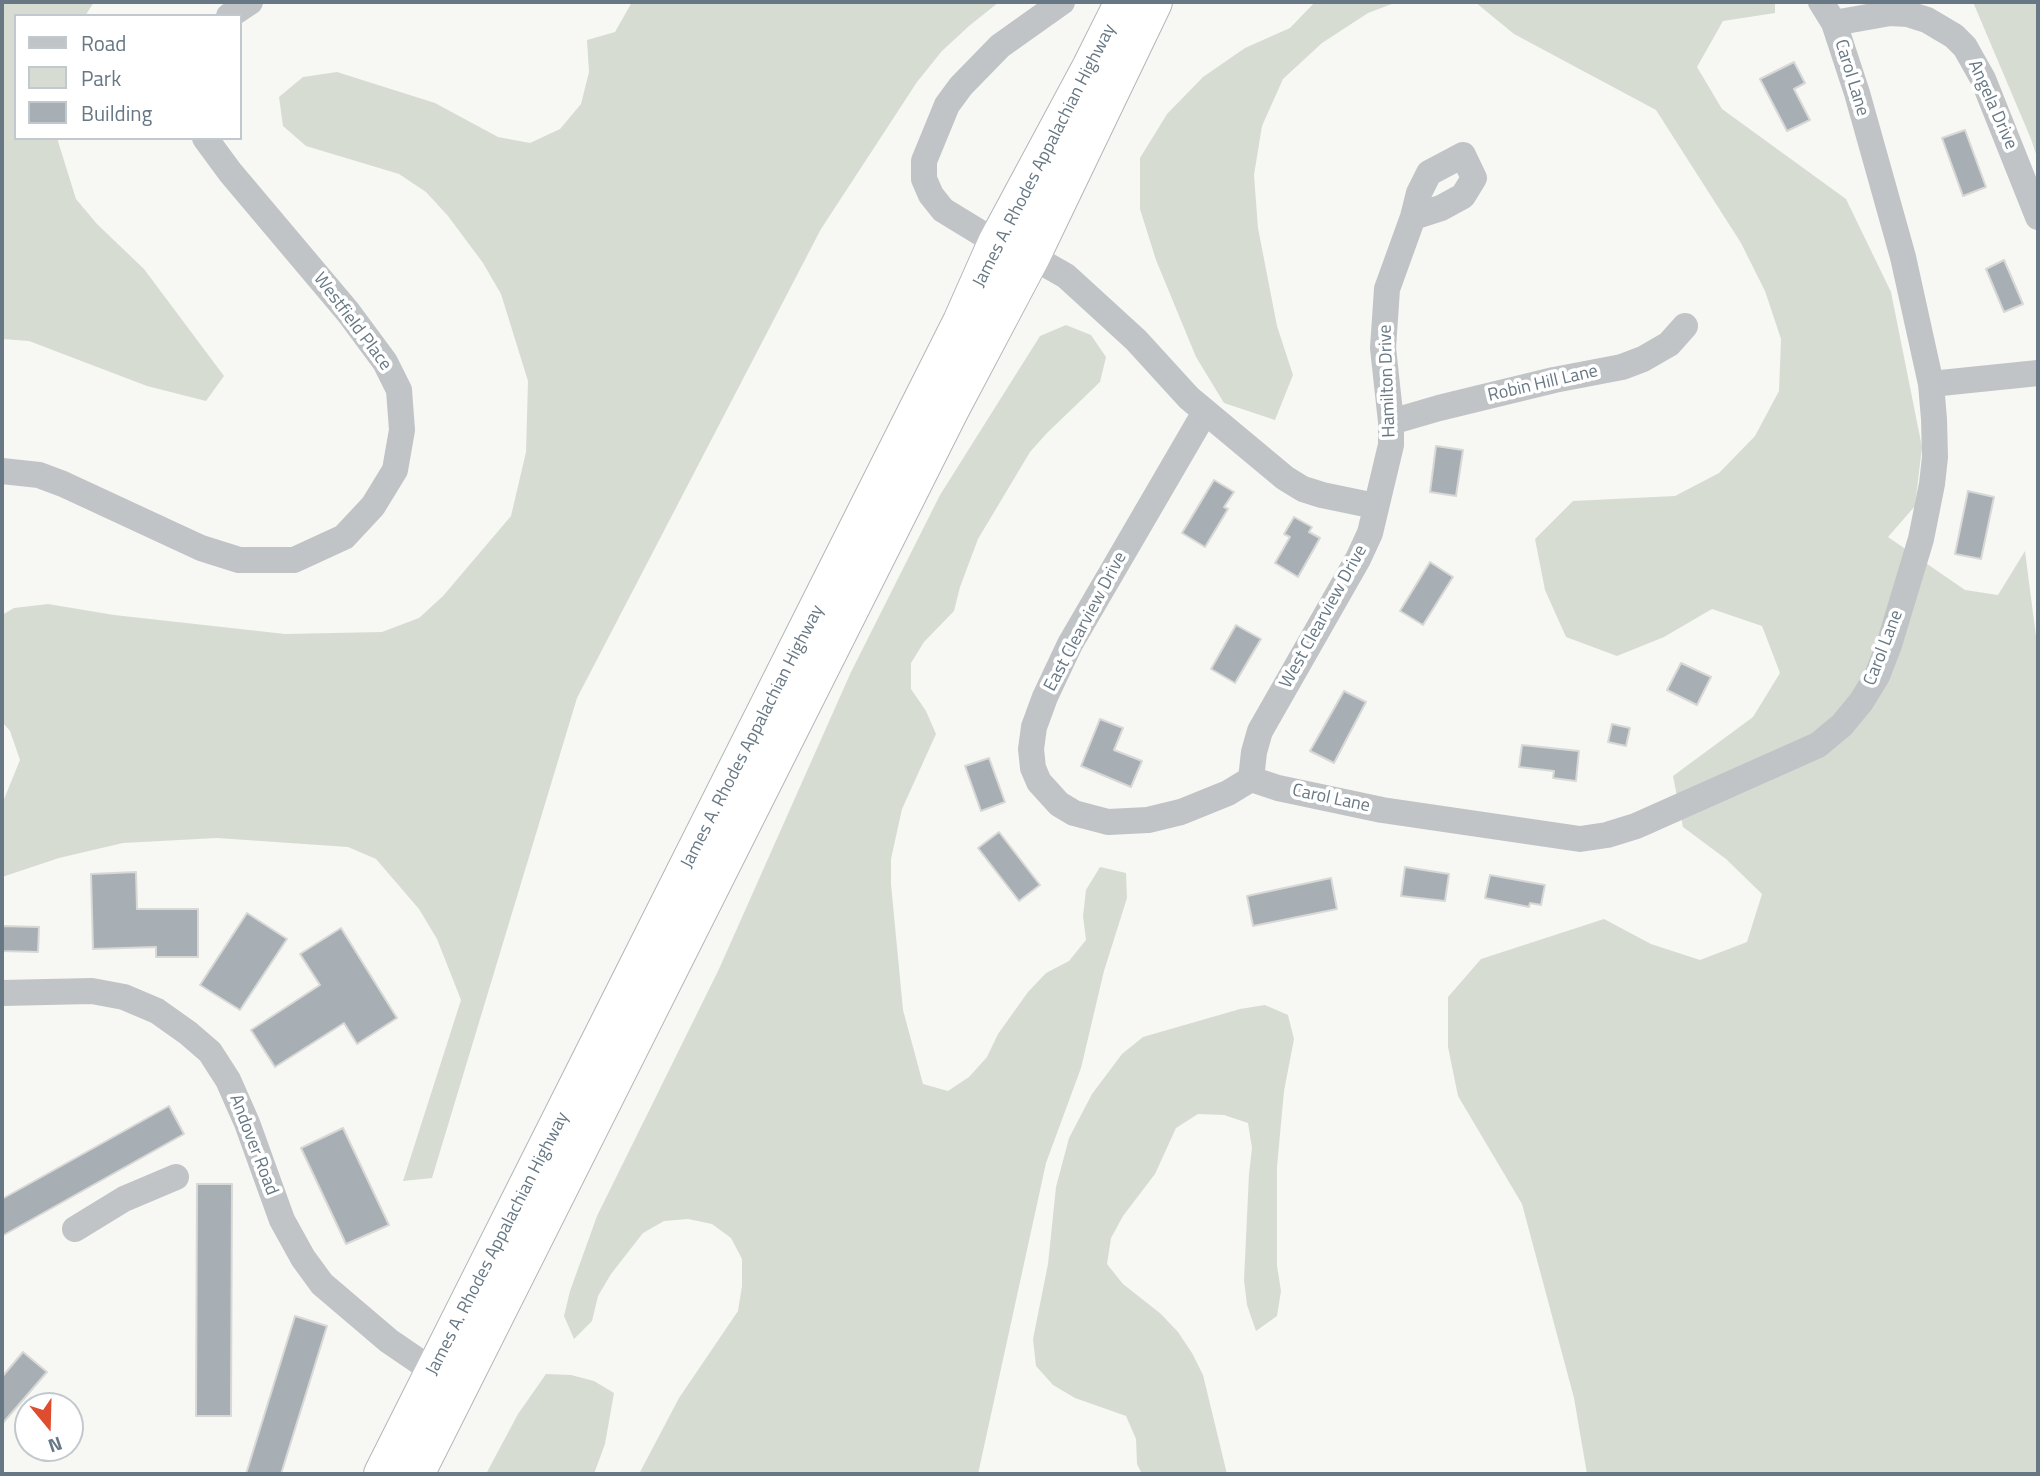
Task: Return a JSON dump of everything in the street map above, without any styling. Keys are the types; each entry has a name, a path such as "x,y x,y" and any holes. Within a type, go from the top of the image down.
{"highway":[{"name":"James A. Rhodes Appalachian Highway","path":"383,1474 448,1375 937,436 1091,68 1124,2"},
{"name":"James A. Rhodes Appalachian Highway","path":"1014,250 1153,2"},
{"name":"James A. Rhodes Appalachian Highway","path":"415,1474 448,1375"}],"street":[{"path":"232,14 250,2"},
{"path":"1062,2 1000,46 970,75 947,106 926,152 924,179 931,195 943,210 1066,276 1097,303 1205,412 1293,484 1322,495 1375,506"},
{"name":"Angela Drive","path":"1827,12 1908,15 1927,20 1954,36 1970,55 1983,79 2038,217"},
{"name":"Carol Lane","path":"1251,779 1278,788 1382,810 1580,839 1607,835 1636,826 1818,745 1842,725 1861,702 1877,676 1889,645 1921,539 1935,457 1931,384 1903,257 1857,93 1827,12"},
{"name":"Westfield Place","path":"2,471 40,475 201,548 239,561 294,560 344,537 373,506 395,470 402,430 399,390 385,362 348,312 230,172 206,140"},
{"name":"Hamilton Drive","path":"1375,506 1391,445 1383,348 1387,289 1413,217"},
{"name":"Robin Hill Lane","path":"1391,422 1478,398 1622,367 1669,344 1685,326"},
{"path":"1931,384 2038,373"},
{"name":"East Clearview Drive","path":"1205,412 1070,644 1034,727 1031,748 1033,768 1039,782 1059,804 1074,813 1108,822 1148,820 1181,812 1228,793 1251,779"},
{"name":"West Clearview Drive","path":"1251,779 1260,731 1358,559 1370,533 1375,506"},
{"name":"Andover Road","path":"2,993 92,991 124,997 157,1011 196,1040 210,1052 228,1080 247,1123 282,1220 303,1258 322,1284 373,1329 448,1375"},
{"path":"75,1229 133,1195 176,1177"}],"green space":[{"path":"2,2 94,2 86,14 14,14 14,140 58,140 76,199 97,224 144,269 224,376 206,401 147,386 29,341 2,339"},
{"path":"632,2 999,2 942,51 917,82 821,229 577,698 432,1178 403,1181 461,1000 437,939 419,909 376,859 348,847 217,838 123,843 59,858 2,877 2,804 20,760 10,731 2,722 2,615 14,608 48,604 114,615 285,634 382,632 419,618 443,596 511,516 526,452 528,381 501,294 483,263 448,216 426,192 399,174 306,146 283,126 279,97 303,77 337,72 435,103 498,137 530,143 560,129 581,104 589,72 587,40 615,32"},
{"path":"1315,2 1397,2 1368,13 1322,43 1283,79 1262,126 1254,175 1258,228 1277,326 1293,375 1275,420 1224,403 1196,357 1156,260 1140,209 1140,158 1167,114 1203,77 1245,48 1290,28"},
{"path":"1475,2 1775,2 1775,13 1723,21 1697,67 1722,109 1846,199 1891,292 1922,447 1915,506 1888,537 1965,590 1998,595 2025,551 2038,652 2038,1474 1587,1474 1574,1398 1522,1204 1458,1096 1448,1047 1448,997 1481,959 1604,919 1651,944 1700,960 1747,942 1762,894 1726,859 1683,827 1673,776 1753,717 1780,673 1762,626 1712,609 1664,637 1617,656 1566,637 1545,590 1535,539 1573,501 1675,496 1719,473 1755,436 1779,391 1781,339 1765,291 1741,243 1656,110 1514,34"},
{"path":"1973,2 2038,2 2038,160 2031,139"},
{"path":"1066,325 1091,335 1106,357 1100,382 1030,452 978,539 954,611 924,642 911,663 911,689 926,711 936,734 902,809 891,859 903,1010 923,1084 948,1091 969,1077 987,1057 998,1034 1028,992 1046,973 1069,961 1086,940 1083,916 1086,890 1100,867 1126,873 1127,898 1104,971 1081,1068 1046,1163 978,1474 639,1474 679,1398 738,1311 742,1259 731,1238 712,1224 688,1219 664,1221 643,1233 611,1274 598,1296 592,1321 574,1339 564,1316 570,1291 597,1216 719,969 851,672 940,495 1040,336"},
{"path":"1265,1005 1288,1015 1294,1039 1284,1091 1277,1167 1277,1266 1281,1291 1277,1316 1256,1331 1247,1305 1244,1280 1252,1148 1248,1123 1224,1115 1198,1114 1176,1128 1155,1174 1123,1216 1111,1238 1107,1264 1123,1284 1161,1314 1178,1332 1192,1353 1203,1375 1227,1474 1142,1474 1137,1464 1136,1439 1126,1416 1075,1398 1053,1385 1036,1366 1033,1339 1048,1264 1056,1187 1069,1138 1092,1094 1122,1054 1143,1037 1240,1009"},
{"path":"546,1374 571,1375 594,1381 614,1393 605,1444 594,1474 486,1474 518,1414"}],"building":[{"path":"1794,62 1805,83 1794,89 1810,120 1787,131 1760,79"},
{"path":"1965,130 1986,187 1963,196 1942,138"},
{"path":"2004,260 2023,304 2004,312 1986,269"},
{"path":"1436,446 1463,450 1456,496 1430,492"},
{"path":"1214,480 1234,492 1224,507 1228,509 1205,547 1182,533"},
{"path":"1968,491 1994,497 1981,559 1955,554"},
{"path":"1294,517 1312,527 1309,532 1320,538 1298,577 1275,563 1290,537 1284,534"},
{"path":"1430,562 1453,577 1423,625 1400,611"},
{"path":"1236,625 1261,639 1235,683 1211,669"},
{"path":"1681,663 1711,677 1697,705 1667,690"},
{"path":"1344,691 1366,702 1334,763 1310,751"},
{"path":"1100,719 1123,728 1114,750 1142,761 1131,787 1081,766"},
{"path":"1612,724 1630,728 1626,746 1608,742"},
{"path":"1522,745 1579,751 1576,781 1553,778 1554,771 1519,767"},
{"path":"989,758 1005,802 981,811 965,766"},
{"path":"999,832 1040,885 1019,901 978,848"},
{"path":"1405,867 1449,874 1445,901 1401,896"},
{"path":"136,872 137,909 198,909 198,957 156,957 156,947 93,949 91,874"},
{"path":"1490,875 1545,885 1541,905 1530,903 1529,907 1485,898"},
{"path":"1331,878 1337,909 1253,926 1247,896"},
{"path":"247,913 287,939 240,1010 200,985"},
{"path":"2,926 39,927 38,952 2,951"},
{"path":"341,928 397,1018 357,1044 344,1023 275,1067 251,1030 320,985 300,954"},
{"path":"169,1106 184,1134 2,1236 2,1199"},
{"path":"343,1128 389,1225 346,1244 301,1148"},
{"path":"197,1184 232,1184 231,1416 196,1416"},
{"path":"295,1316 327,1326 281,1474 246,1474"},
{"path":"23,1352 47,1372 30,1392 14,1392 14,1410 2,1424 2,1377"}]}
